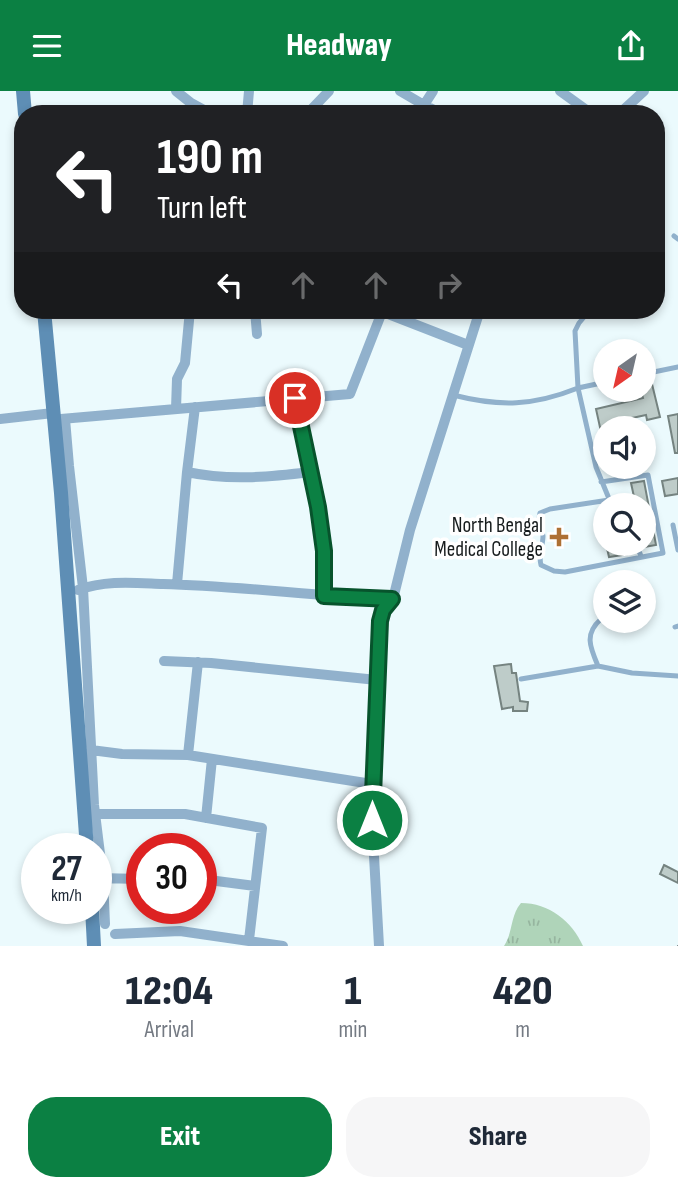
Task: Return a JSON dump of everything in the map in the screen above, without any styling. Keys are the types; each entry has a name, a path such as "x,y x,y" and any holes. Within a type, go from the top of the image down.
{"street":[{"path":"176,91 195,105"},
{"path":"316,105 329,91"},
{"path":"400,91 417,105"},
{"path":"560,91 579,105"},
{"path":"629,105 644,91"},
{"path":"45,319 58,417 68,594 87,833"},
{"path":"176,409 177,379 185,363 189,319"},
{"path":"256,319 257,334"},
{"path":"0,419 176,409 350,394 376,319"},
{"path":"400,319 468,345"},
{"path":"379,946 374,868 373,784 380,617 392,599 410,530 477,319"},
{"path":"295,398 318,507 324,551 324,596"},
{"path":"177,584 195,407"},
{"path":"58,417 69,466 83,588 96,833"},
{"path":"187,472 213,478 258,479 311,472"},
{"path":"68,594 109,582 392,599"},
{"path":"164,661 377,680"},
{"path":"188,755 198,662"},
{"path":"91,750 122,754 188,755 373,784"},
{"path":"206,818 212,759"},
{"path":"95,814 185,814 262,828 249,940"},
{"path":"217,881 255,886"},
{"path":"93,924 94,946"},
{"path":"115,934 180,931 283,946"}],"lane":[{"path":"582,319 575,331 578,388 593,457 606,493"},
{"path":"656,372 678,367"},
{"path":"453,395 488,403 525,403 593,385"},
{"path":"601,482 645,473 651,493"},
{"path":"593,505 550,509 540,513 538,519 543,538 539,558 541,565 554,572 565,572 641,556"},
{"path":"656,517 663,553 656,554"},
{"path":"673,525 678,550"},
{"path":"593,626 590,636 598,666"},
{"path":"521,679 598,666 632,673 678,676"}],"green space":[{"path":"521,903 541,906 558,915 573,929 583,946 504,946"}],"building":[{"path":"656,400 660,417 598,416 596,409 622,403 656,403"},
{"path":"678,414 678,453 675,453 668,416"},
{"path":"678,478 678,494 665,496 662,481"},
{"path":"644,481 646,493 633,493 631,483"},
{"path":"511,664 512,673 516,673 520,701 528,702 527,711 513,711 513,707 502,709 494,666"},
{"path":"664,865 678,872 678,883 660,874"}],"place":[{"name":"North Bengal Medical College","path":"559,537"}],"route":[{"path":"295,398 318,507 324,551 324,596 392,599 381,613 380,621 372,820"}]}
